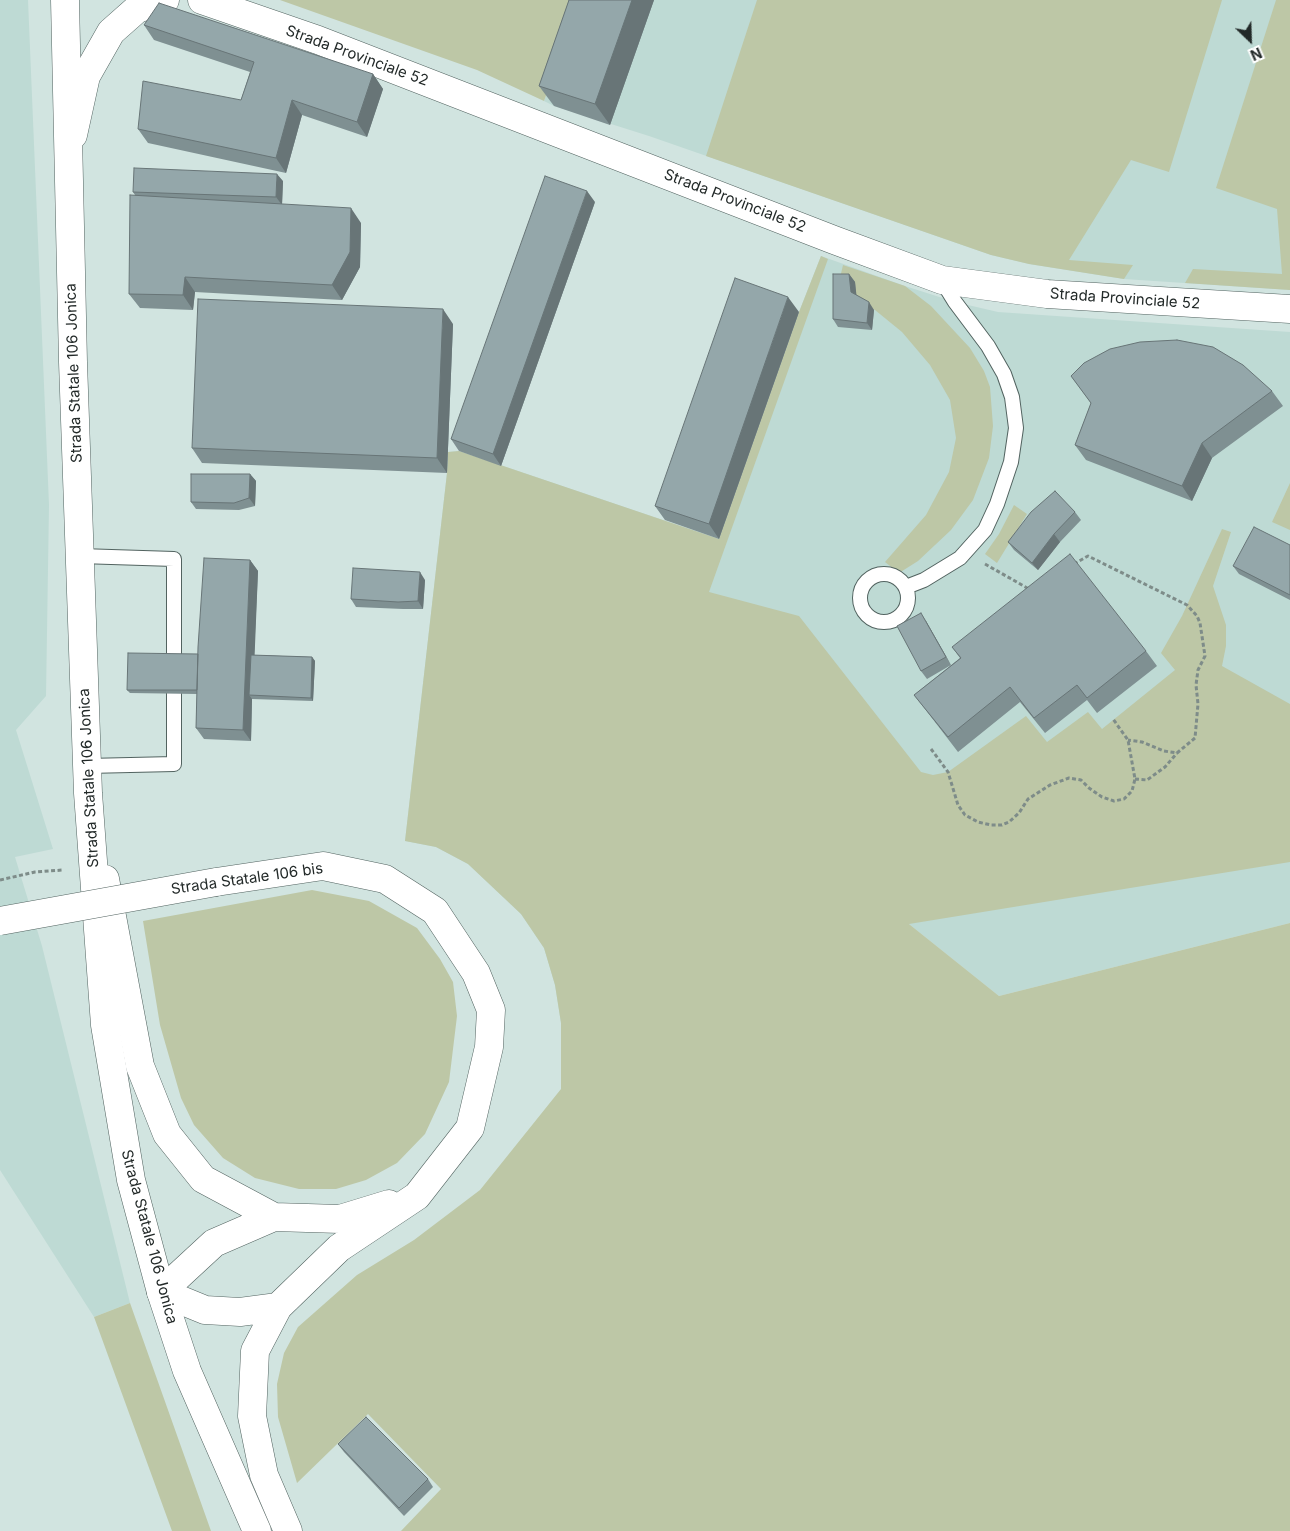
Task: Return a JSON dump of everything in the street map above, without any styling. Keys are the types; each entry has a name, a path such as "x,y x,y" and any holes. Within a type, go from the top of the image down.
{"main road":[{"name":"Strada Statale 106 Jonica","path":"65,0 73,362 88,794 105,1025 131,1180 161,1292 187,1372 256,1531"},
{"path":"68,156 86,76 111,32 137,9 165,0"},
{"name":"Strada Provinciale 52","path":"202,0 318,40 942,280 1046,294 1290,309"},
{"path":"88,794 140,1066 167,1134 203,1179 274,1217"},
{"name":"Strada Statale 106 bis","path":"0,921 216,882 324,866 385,879 435,911 476,973 491,1010 489,1047 470,1128 417,1196 339,1248 278,1307 255,1351 252,1416 264,1475 288,1531"},
{"path":"278,1307 240,1312 205,1310 161,1292 214,1243 274,1217 340,1219 417,1196"}],"lane":[{"path":"906,587 924,580 960,558 984,530 997,504 1011,462 1016,428 1012,398 1004,374 988,346 955,302 942,280"},
{"path":"80,556 174,559 174,764 87,766"}],"path":[{"path":"1071,566 1088,556 1187,605 1200,622 1205,656 1198,670 1196,685 1198,704 1195,738 1160,771 1147,780 1134,779"},
{"path":"960,558 980,562 1030,589"},
{"path":"931,749 948,772 958,805 966,815 978,822 1002,825 1009,822 1019,813 1028,798 1069,778 1081,780 1102,796 1114,800 1124,800 1132,791 1134,779 1128,740 1113,720"},
{"path":"1128,740 1142,742 1164,751 1177,753"},
{"path":"0,880 35,872 62,870"}],"shaded area":[{"path":"0,0 28,0 49,505 46,696 16,730 53,849 15,857 42,946 130,1303 94,1317 0,1170"},
{"path":"581,0 1290,0 1290,290 1124,279 1029,264 991,255 649,136 554,106 544,101"},
{"path":"821,256 955,302 998,312 1290,332 1290,923 999,996 909,924 561,1089 561,1023 555,985 544,948 521,914 468,864 436,847 405,841 448,452 459,451 719,539 799,312"}],"green space":[{"path":"280,0 581,0 544,101 477,70"},
{"path":"757,0 1222,0 1169,172 1131,160 1069,260 1133,265 1124,279 1029,264 991,255 706,156"},
{"path":"1276,0 1290,0 1290,290 1185,283 1193,269 1282,274 1277,209 1216,188"},
{"path":"821,256 828,259 709,592 799,616 921,772 933,775 948,772 1026,716 1047,742 1088,712 1102,729 1175,670 1161,653 1182,616 1222,529 1231,532 1213,586 1226,625 1226,646 1222,666 1290,704 1290,862 909,924 999,996 1290,923 1290,1531 401,1531 441,1489 368,1414 297,1483 278,1417 277,1384 284,1353 298,1327 357,1275 414,1240 480,1190 561,1089 561,1023 555,985 544,948 521,914 468,864 436,847 405,841 448,452 459,451 719,539 799,312"},
{"path":"843,265 905,286 931,306 970,348 984,371 990,387 993,426 989,458 973,500 951,530 918,561 899,573 885,562 926,515 949,472 956,438 950,400 930,365 902,332 875,310 857,300 839,282"},
{"path":"1290,483 1290,530 1272,522"},
{"path":"1014,505 1027,514 997,563 985,554 999,534"},
{"path":"312,890 369,901 417,928 440,959 453,982 457,1016 449,1082 425,1134 397,1163 366,1180 336,1189 299,1189 255,1178 223,1158 194,1125 181,1098 160,1025 143,921"},
{"path":"130,1303 211,1531 172,1531 94,1317"}],"building":[{"path":"569,0 632,0 595,104 539,86"},
{"path":"159,3 373,74 357,122 292,100 276,158 138,129 143,81 241,100 254,62 144,25"},
{"path":"134,168 277,174 276,197 133,192"},
{"path":"545,176 587,191 493,454 451,439"},
{"path":"130,195 351,208 350,252 332,285 185,277 183,295 129,294"},
{"path":"833,274 849,274 851,292 869,302 867,323 833,319"},
{"path":"735,278 788,297 709,524 655,506"},
{"path":"198,299 443,309 437,458 192,448"},
{"path":"1177,340 1213,347 1243,365 1272,391 1202,443 1182,486 1075,445 1091,403 1071,376 1084,363 1110,349 1140,342"},
{"path":"191,474 250,474 249,498 234,503 191,502"},
{"path":"1055,491 1075,512 1054,534 1032,563 1008,542 1031,512"},
{"path":"1254,527 1290,545 1290,595 1233,566"},
{"path":"1070,554 1146,651 1087,698 1077,685 1034,718 1010,687 948,737 914,695 961,658 952,647"},
{"path":"204,558 250,560 243,730 196,728 198,647"},
{"path":"353,568 420,572 418,601 398,602 351,599"},
{"path":"921,613 946,657 921,671 897,626"},
{"path":"128,653 198,654 197,690 127,690"},
{"path":"251,655 312,657 311,698 249,695"},
{"path":"366,1417 428,1479 399,1508 338,1444"}]}
